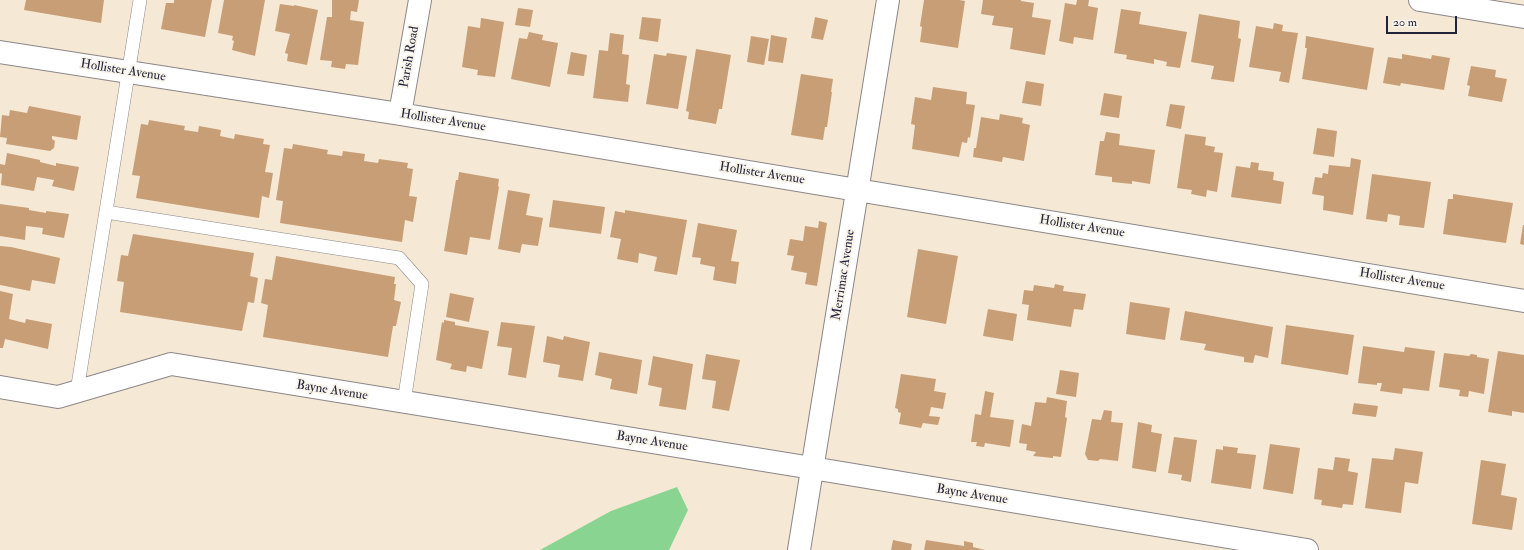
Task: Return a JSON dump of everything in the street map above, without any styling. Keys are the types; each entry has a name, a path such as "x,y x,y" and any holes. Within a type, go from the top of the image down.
{"street":[{"name":"Parish Road","path":"400,114 420,0"},
{"name":"Merrimac Avenue","path":"799,550 888,0"},
{"path":"1420,0 1524,17"},
{"name":"Hollister Avenue","path":"0,52 400,114 1524,301"},
{"name":"Bayne Avenue","path":"0,387 58,397 171,364 1307,550"}],"lane":[{"path":"77,391 140,0"},
{"path":"106,212 399,258 422,284 404,402"}],"green space":[{"path":"677,487 688,510 669,550 540,550 611,511"}],"building":[{"path":"26,0 104,0 101,23 24,10"},
{"path":"174,0 212,0 205,37 161,29 166,3 174,3"},
{"path":"224,0 265,0 255,56 232,50 234,41 232,40 233,36 218,33"},
{"path":"332,0 359,0 357,12 351,11 350,20 364,22 358,65 346,64 345,69 331,67 332,61 320,60 327,17 332,17"},
{"path":"924,0 965,1 958,48 920,42 922,27 920,26"},
{"path":"983,0 1021,0 1034,3 1032,17 1051,20 1045,55 1010,49 1013,28 992,25 994,16 981,14"},
{"path":"1077,0 1089,0 1088,6 1098,8 1093,40 1074,37 1073,44 1059,41 1065,3 1076,5"},
{"path":"280,4 318,10 307,65 287,61 288,54 285,53 290,34 275,31"},
{"path":"518,8 533,10 530,27 515,25"},
{"path":"1121,9 1141,12 1139,24 1187,32 1180,68 1166,66 1167,62 1154,59 1154,64 1126,59 1127,55 1114,53"},
{"path":"1199,14 1240,21 1238,38 1241,39 1234,82 1211,79 1214,66 1191,62"},
{"path":"642,17 661,19 658,42 639,39"},
{"path":"815,17 828,20 823,40 811,38"},
{"path":"481,18 504,22 495,77 477,75 478,70 462,67 468,26 480,28"},
{"path":"1274,23 1283,25 1282,31 1298,33 1289,83 1279,81 1281,72 1249,67 1256,26 1273,29"},
{"path":"529,32 543,35 542,40 558,43 550,87 511,79 519,38 527,39"},
{"path":"610,33 624,35 622,54 629,55 626,84 630,85 628,102 593,98 599,50 608,51"},
{"path":"771,35 787,38 783,63 768,61"},
{"path":"751,36 769,39 764,65 747,62"},
{"path":"1306,36 1374,48 1367,90 1302,79 1307,48 1305,48"},
{"path":"696,49 731,55 722,109 719,109 716,124 688,119 689,112 686,111"},
{"path":"571,52 587,55 584,76 567,74"},
{"path":"667,53 687,56 678,109 646,104 654,54 666,56"},
{"path":"1402,54 1431,59 1432,55 1450,58 1444,90 1401,83 1400,86 1383,83 1388,57 1402,59"},
{"path":"1471,66 1496,70 1495,77 1507,79 1502,102 1468,96 1470,86 1467,85"},
{"path":"801,74 833,79 827,127 825,127 823,140 791,135"},
{"path":"1026,81 1044,84 1041,106 1022,103"},
{"path":"933,87 967,92 966,104 975,105 970,138 968,137 967,143 962,142 959,157 912,149 915,125 911,124 915,97 931,100"},
{"path":"1104,93 1122,96 1119,118 1100,115"},
{"path":"1170,104 1185,106 1181,129 1166,126"},
{"path":"29,106 81,116 77,140 52,136 52,139 55,141 54,148 50,151 6,144 7,138 0,137 2,115 9,116 10,110 27,113"},
{"path":"1000,114 1023,118 1022,123 1030,125 1024,161 1003,157 1002,162 973,157 981,117 999,120"},
{"path":"149,120 185,126 184,130 198,132 199,126 221,130 220,136 234,139 235,134 264,139 263,144 270,145 265,172 273,173 269,198 262,196 259,218 136,198 140,176 132,175 141,124 148,125"},
{"path":"1317,128 1337,131 1334,157 1313,154"},
{"path":"1106,132 1120,134 1119,145 1155,150 1150,184 1132,181 1132,184 1112,182 1112,177 1095,175 1100,141 1104,141"},
{"path":"1185,134 1206,137 1205,145 1215,147 1214,152 1223,153 1217,192 1207,190 1206,197 1191,194 1192,190 1177,188"},
{"path":"293,144 328,150 327,154 342,156 343,151 365,154 364,161 378,163 379,159 408,163 407,168 413,169 409,196 417,197 413,222 405,220 402,242 280,223 283,201 276,200 284,148 292,149"},
{"path":"7,153 40,160 40,162 56,166 56,163 79,167 74,191 52,186 54,180 37,177 34,191 1,185 2,174 0,173 0,164 5,165"},
{"path":"1351,158 1361,160 1353,215 1323,210 1324,196 1312,194 1315,177 1322,178 1323,173 1328,174 1329,165 1350,167"},
{"path":"1251,162 1259,163 1258,170 1274,172 1273,180 1284,182 1281,204 1231,197 1236,166 1250,168"},
{"path":"459,172 499,179 490,240 470,237 467,255 444,251 456,180 458,180"},
{"path":"1372,174 1431,182 1424,228 1399,225 1400,216 1388,214 1387,222 1366,219"},
{"path":"508,190 530,194 526,215 543,218 538,246 522,244 520,253 498,249"},
{"path":"1453,194 1513,203 1506,243 1443,234 1448,199 1453,199"},
{"path":"553,200 605,207 601,234 549,227"},
{"path":"0,204 29,208 29,210 46,213 46,211 69,214 64,238 42,234 43,228 26,226 25,240 0,236"},
{"path":"625,210 687,220 677,275 654,271 657,257 639,253 638,263 617,259 621,239 610,237 615,211 625,213"},
{"path":"819,221 827,223 817,286 805,284 807,273 791,270 794,256 787,255 790,239 803,241 805,226 818,228"},
{"path":"698,223 737,230 731,261 739,262 736,284 713,280 715,267 700,264 701,258 692,257"},
{"path":"1524,225 1524,245 1520,244"},
{"path":"133,234 254,253 250,276 258,278 254,303 248,302 242,331 120,312 124,282 117,281 121,255 128,256"},
{"path":"0,246 60,258 55,284 32,280 30,291 0,285"},
{"path":"918,249 958,256 946,324 907,317"},
{"path":"276,256 395,277 394,284 396,284 394,300 401,302 396,326 393,326 388,357 263,337 268,305 261,303 265,279 272,280"},
{"path":"1055,284 1064,286 1063,291 1086,294 1083,310 1074,309 1071,327 1027,320 1029,305 1022,304 1024,290 1033,291 1034,285 1054,288"},
{"path":"0,291 13,294 9,319 25,323 26,319 52,324 48,349 5,339 3,348 0,348"},
{"path":"450,293 474,298 469,322 446,317"},
{"path":"1130,302 1170,308 1165,340 1126,334"},
{"path":"988,309 1017,314 1013,341 983,336"},
{"path":"1185,311 1273,327 1268,358 1255,355 1253,363 1244,362 1244,357 1204,350 1206,344 1180,340"},
{"path":"444,320 455,322 455,325 489,331 482,369 467,366 466,372 450,369 452,364 436,360 442,322 444,323"},
{"path":"501,322 535,326 526,378 508,375 512,348 497,346"},
{"path":"1286,325 1354,335 1348,375 1281,364"},
{"path":"547,336 563,340 564,336 590,342 583,381 558,377 560,365 543,362"},
{"path":"1363,346 1404,352 1405,347 1435,351 1429,391 1403,388 1402,394 1380,391 1382,383 1377,383 1377,385 1358,383"},
{"path":"1498,351 1524,355 1524,413 1512,411 1512,416 1488,412"},
{"path":"599,352 642,360 637,394 610,389 612,379 595,375"},
{"path":"1444,353 1469,356 1471,354 1477,355 1477,357 1489,359 1484,394 1469,391 1468,397 1459,396 1460,390 1439,387"},
{"path":"706,354 740,360 729,411 712,408 716,381 702,379"},
{"path":"653,356 693,364 686,410 659,406 662,388 648,385"},
{"path":"1060,370 1079,373 1076,397 1056,394"},
{"path":"901,374 936,379 934,391 946,393 943,409 931,407 929,416 940,417 938,425 923,423 921,428 899,424 901,413 895,408"},
{"path":"985,391 994,393 990,417 1014,420 1010,447 985,443 984,447 976,446 977,442 971,442 975,414 981,415"},
{"path":"1047,397 1067,401 1065,417 1067,418 1061,457 1053,456 1053,458 1033,456 1036,452 1026,450 1027,444 1019,443 1022,424 1031,426 1035,402 1046,403"},
{"path":"1354,403 1378,406 1376,417 1352,414"},
{"path":"1104,410 1112,411 1111,422 1123,423 1118,461 1100,459 1098,461 1088,460 1085,454 1092,419 1101,420"},
{"path":"1138,422 1152,425 1151,432 1162,434 1156,472 1132,468"},
{"path":"1174,437 1197,440 1191,482 1181,480 1182,475 1168,473"},
{"path":"1270,444 1300,448 1293,494 1263,489"},
{"path":"1223,446 1238,448 1237,453 1256,455 1251,489 1211,483 1216,449 1223,450"},
{"path":"1395,448 1423,452 1418,484 1405,482 1401,513 1365,508 1372,458 1393,460"},
{"path":"1335,457 1350,459 1348,471 1358,473 1353,505 1343,504 1342,508 1321,505 1322,500 1314,499 1318,468 1333,470"},
{"path":"1481,460 1506,464 1501,495 1517,498 1512,530 1472,524"},
{"path":"893,540 912,544 911,550 891,550"},
{"path":"926,540 964,546 964,541 973,543 973,547 985,550 924,550"}]}
